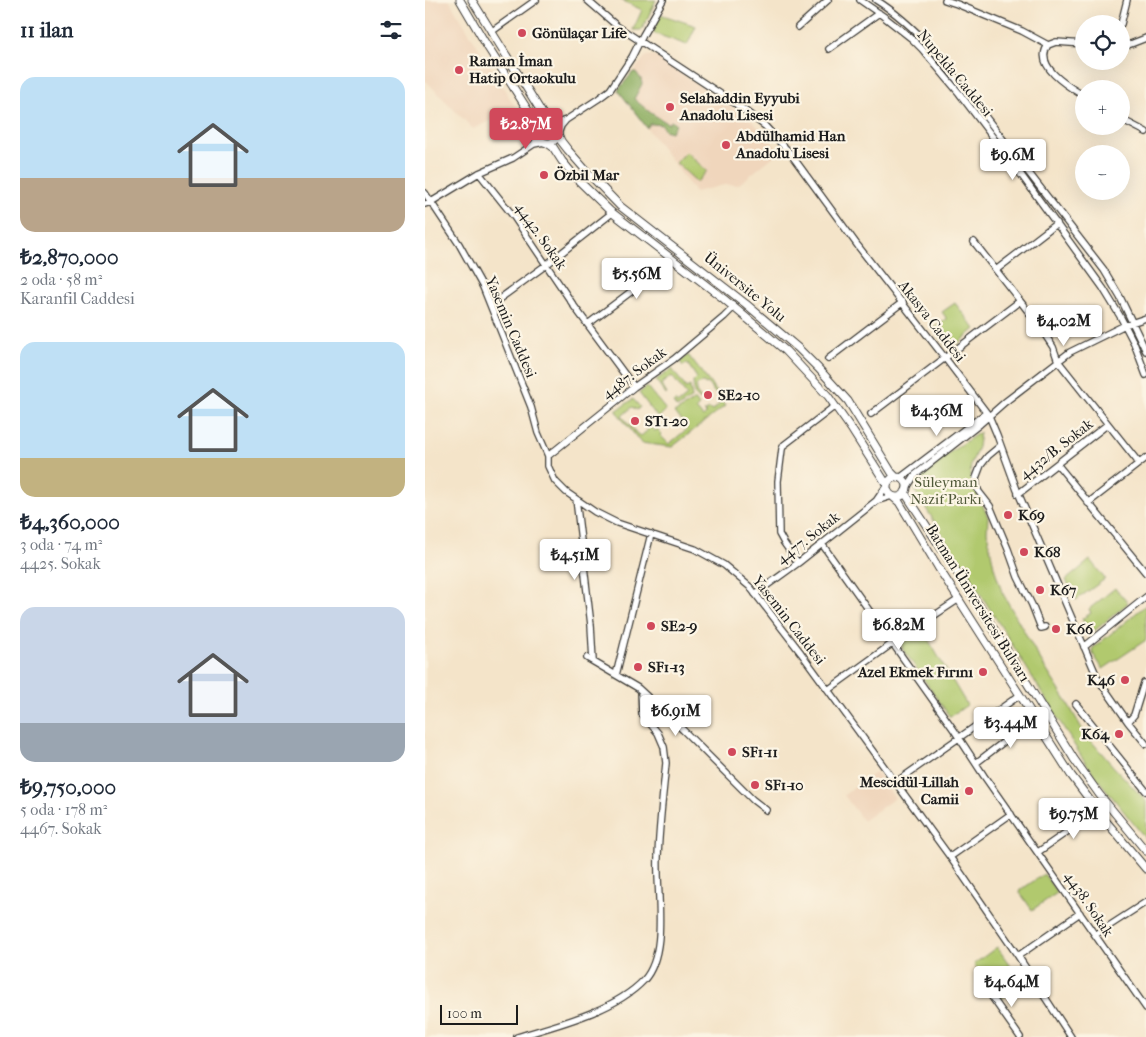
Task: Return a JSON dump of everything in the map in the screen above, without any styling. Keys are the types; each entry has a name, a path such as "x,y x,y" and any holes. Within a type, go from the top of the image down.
{"main road":[{"path":"460,0 538,126 542,141 553,147 578,180 612,213 734,307 786,351 828,396 858,438 892,496 901,496 906,490"},
{"path":"472,0 547,121 556,128 558,134 556,140 546,143"},
{"path":"539,133 540,129 545,125 551,125"},
{"name":"Üniversite Yolu","path":"558,134 573,156 620,206 746,304 798,348 848,401 892,473 898,478"},
{"path":"887,485 891,480 898,478 905,482 907,496 985,615 1074,759 1099,794 1146,851"},
{"name":"Batman Üniversitesi Bulvarı","path":"892,496 899,502 1071,775 1097,811 1146,869"}],"street":[{"path":"491,32 536,0"},
{"name":"Akasya Caddesi","path":"587,0 617,26 736,104 765,126 790,153 857,246 903,302 987,415 997,434 1018,494 1098,679 1146,744"},
{"path":"551,125 566,120 610,90 632,57 663,0"},
{"path":"798,27 828,0"},
{"name":"Nupelda Caddesi","path":"860,0 911,38 959,93 1057,223 1103,288 1134,343 1146,375"},
{"name":"Nupelda Caddesi","path":"876,0 919,34 933,49 1104,270 1120,296 1146,351"},
{"path":"945,0 1021,31 1048,45"},
{"path":"1123,15 1127,0"},
{"path":"829,49 879,13"},
{"path":"1130,43 1146,38"},
{"path":"1075,43 1056,42 1048,45 1044,53 1050,71 1075,90"},
{"path":"558,134 566,120"},
{"path":"1130,124 1146,132"},
{"path":"534,144 539,133"},
{"path":"428,203 479,173 513,158 534,144 546,143"},
{"name":"4442. Sokak","path":"479,173 514,217 634,388"},
{"name":"Yasemin Caddesi","path":"425,193 428,203 459,244 483,287 531,407 538,433 548,456 548,466 555,481 565,492 595,512 617,523 695,549 724,565 750,587 950,857 1071,1037"},
{"path":"491,305 612,213"},
{"path":"996,270 1057,223"},
{"path":"974,242 1038,324 1053,347 1058,361 1139,463"},
{"path":"588,324 673,260"},
{"path":"871,414 1020,301"},
{"path":"828,358 903,302"},
{"name":"4487. Sokak","path":"548,456 674,359 734,307"},
{"path":"898,478 1005,402 1070,352 1125,325 1146,318"},
{"path":"798,563 783,543 779,534 778,482 782,449 784,445 836,407"},
{"path":"906,490 915,475 980,424 987,415"},
{"name":"4432/B. Sokak","path":"1018,494 1108,424"},
{"path":"1001,446 988,456 981,465 976,478 977,487 990,506 1018,577 1041,628 1045,627"},
{"path":"1088,503 1146,458"},
{"path":"1057,464 1146,573"},
{"path":"876,501 887,485"},
{"path":"876,501 892,496"},
{"path":"576,499 591,625 593,662"},
{"name":"4477. Sokak","path":"755,594 798,563 876,501"},
{"path":"616,675 651,534"},
{"name":"4438. Sokak","path":"822,544 1039,852 1146,1008"},
{"path":"1084,647 1146,597"},
{"path":"828,690 893,643 959,599"},
{"path":"587,658 641,691 753,800 766,810"},
{"path":"1128,722 1134,715 1144,682"},
{"path":"517,1037 595,1011 620,999 644,979 652,967 659,935 657,860 666,763 664,747 658,733 642,714 641,691"},
{"path":"895,782 1020,695"},
{"path":"1077,704 1146,791"},
{"path":"976,763 1035,718"},
{"path":"1039,852 1097,811"},
{"path":"950,857 1011,814"},
{"path":"1095,935 1146,902"},
{"path":"1018,956 1080,913"},
{"path":"987,990 1020,1037"}],"shaded area":[{"name":"Raman İman Hatip Ortaokulu","path":"425,0 449,0 516,108 473,129 425,80"},
{"path":"655,55 753,122 780,151 738,185 724,185 695,192 618,90 646,56"},
{"path":"876,772 895,798 863,821 844,795"}],"green space":[{"path":"621,0 656,0 642,30 633,30 642,10"},
{"path":"660,14 696,26 687,45 653,33"},
{"path":"633,72 636,72 642,84 634,99 651,113 669,124 671,121 676,124 671,132 664,130 662,125 650,124 647,128 618,90"},
{"path":"686,152 707,171 697,182 676,163"},
{"path":"955,303 975,329 950,350 933,329 947,319 942,312"},
{"path":"688,355 724,401 722,402 725,406 672,447 641,443 616,411 633,399 640,407 637,410 632,407 622,416 638,435 641,436 648,430 649,426 655,431 657,429 669,444 687,429 684,422 674,413 695,400 699,406 696,409 703,417 706,414 704,412 709,409 712,411 720,404 718,401 720,399 707,383 702,382 696,386 696,392 700,400 694,394 693,382 697,378 687,363 683,366 680,362"},
{"path":"672,369 686,388 690,386 692,398 677,408 673,403 675,401 677,404 687,396 672,376 661,384 666,395 656,380"},
{"path":"647,387 666,410 658,418 639,393"},
{"name":"Süleyman Nazif Parkı","path":"980,432 978,447 971,464 970,478 988,517 987,532 994,567 1002,592 1085,734 1146,801 1146,839 1081,756 915,491 916,482 931,465"},
{"path":"1090,560 1105,579 1076,600 1066,580"},
{"path":"1115,588 1128,603 1093,632 1089,631 1082,619 1091,613 1089,609"},
{"path":"1146,605 1146,640 1103,669 1093,654 1092,649"},
{"path":"922,629 967,705 950,717 902,648 902,643"},
{"path":"1044,874 1057,893 1032,910 1019,891"},
{"path":"997,947 1021,981 1021,986 1002,998 998,998 974,964"}],"place":[{"name":"Gönülaçar Life","path":"522,33"},
{"name":"Raman İman Hatip Ortaokulu","path":"459,70"},
{"name":"Selahaddin Eyyubi Anadolu Lisesi","path":"670,107"},
{"name":"Abdülhamid Han Anadolu Lisesi","path":"726,145"},
{"name":"Özbil Mar","path":"544,175"},
{"name":"SE2-10","path":"708,395"},
{"name":"ST1-20","path":"635,421"},
{"name":"K69","path":"1008,515"},
{"name":"K68","path":"1024,552"},
{"name":"K67","path":"1040,590"},
{"name":"SE2-9","path":"651,626"},
{"name":"K66","path":"1056,629"},
{"name":"SF1-13","path":"638,667"},
{"name":"Azel Ekmek Fırını","path":"983,672"},
{"name":"K46","path":"1125,680"},
{"name":"K64","path":"1119,734"},
{"name":"SF1-11","path":"732,752"},
{"name":"SF1-10","path":"755,785"},
{"name":"Mescidül-Lillah Camii","path":"969,791"}]}
